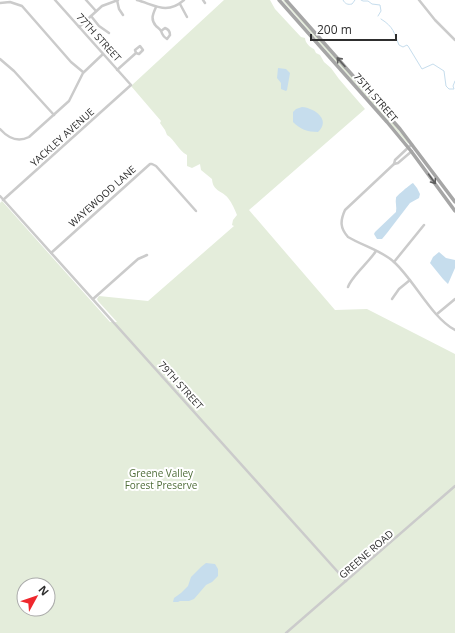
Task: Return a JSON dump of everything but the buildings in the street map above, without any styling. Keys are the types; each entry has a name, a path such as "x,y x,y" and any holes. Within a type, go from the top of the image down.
{"main road":[{"name":"75TH STREET","path":"279,0 379,113 408,148 455,211"},
{"name":"75TH STREET","path":"286,0 416,148 455,202"}],"street":[{"name":"77TH STREET","path":"55,0 131,85"},
{"path":"86,0 96,12"},
{"path":"78,27 106,4 117,0 119,9 123,15"},
{"path":"137,0 156,7 168,8 180,4 184,0"},
{"path":"419,0 435,20 455,40"},
{"path":"0,3 10,2 22,6 71,62 83,73"},
{"path":"180,4 188,17"},
{"path":"156,7 152,20 161,31"},
{"path":"91,16 109,33"},
{"path":"117,70 136,53"},
{"path":"0,129 15,140 24,140 32,135 72,98 83,73 103,54"},
{"path":"0,59 14,71 54,116"},
{"name":"YACKLEY AVENUE","path":"4,200 131,85"},
{"path":"394,164 395,160 412,144"},
{"path":"416,148 398,163 394,164 345,210 341,220 343,229 348,237 394,262 444,323 455,330"},
{"name":"WAYEWOOD LANE","path":"51,252 150,164 156,166 196,211"},
{"name":"79TH STREET","path":"0,196 346,581"},
{"path":"394,262 424,225"},
{"path":"348,287 351,281 371,259 376,251"},
{"path":"93,299 138,259 147,255"},
{"path":"392,298 399,289 410,280"},
{"path":"437,314 455,298"},
{"name":"GREENE ROAD","path":"286,633 455,486"}],"green space":[{"name":"Greene Valley Forest Preserve","path":"224,0 270,0 275,9 301,37 305,38 308,45 320,55 324,62 331,68 365,109 249,210 335,310 367,309 455,354 455,633 0,633 0,203 2,201 110,322 117,322 98,301 97,299 99,296 148,301 234,226 232,225 233,220 237,215 226,195 216,189 212,179 201,170 200,164 192,168 187,166 187,155 167,135 160,123 161,121 131,86"},
{"path":"282,0 284,0 375,102 407,140 409,145"}],"water":[{"path":"278,68 286,69 290,73 286,91 281,89 281,83 277,78"},
{"path":"302,107 312,110 320,115 323,123 322,128 318,132 304,130 293,122 293,112"},
{"path":"413,183 420,194 419,198 410,203 382,239 377,239 374,234 375,232 396,212 397,197"},
{"path":"439,252 446,258 455,260 455,268 448,284 430,263 433,257"},
{"path":"206,563 215,564 218,569 218,576 206,585 194,599 189,601 173,602 174,598 188,586 191,577"}],"waterway":[{"path":"343,0 349,4 352,4 355,0"},
{"path":"361,0 380,5 381,11 378,16"},
{"path":"381,19 391,28 399,45 403,47 408,46 422,69 433,64 444,71 446,86 449,89 454,89 453,86 455,81"}]}
